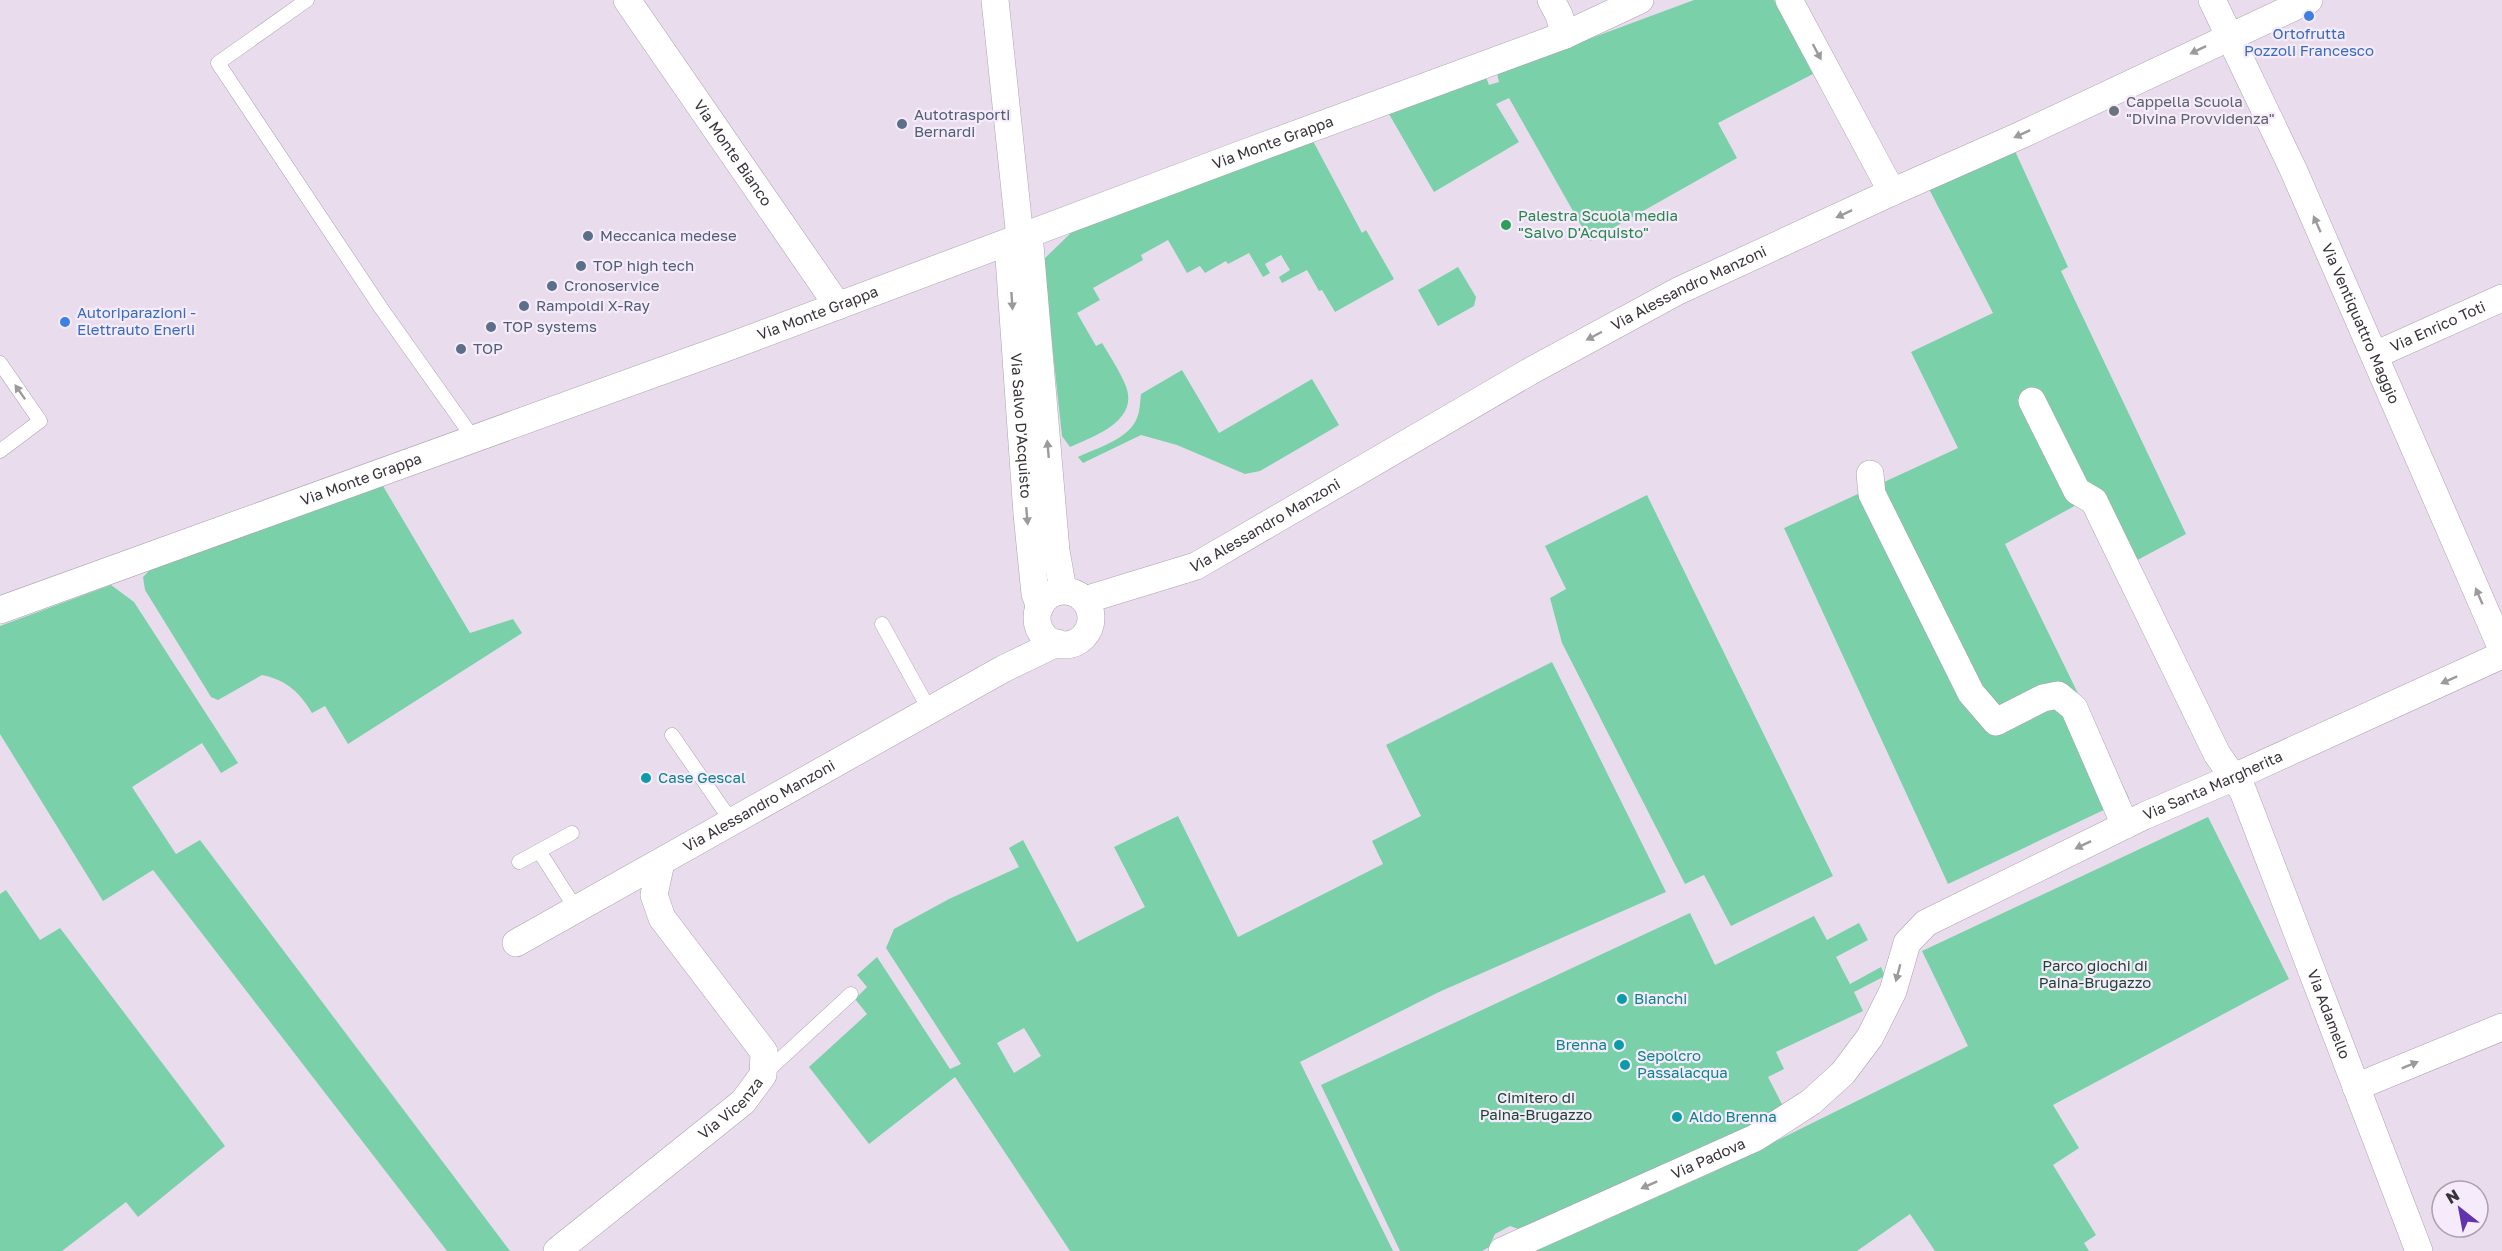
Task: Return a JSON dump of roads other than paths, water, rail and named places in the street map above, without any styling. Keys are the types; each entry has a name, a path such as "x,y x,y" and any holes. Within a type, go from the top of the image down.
{"street":[{"name":"Via Monte Bianco","path":"627,0 838,306"},
{"name":"Via Salvo D'Acquisto","path":"995,0 1019,238 1056,551 1074,595"},
{"path":"1551,0 1559,15 1565,35"},
{"path":"1790,0 1892,192"},
{"name":"Via Ventiquattro Maggio","path":"2212,0 2230,35 2374,355 2502,649"},
{"name":"Via Alessandro Manzoni","path":"1074,595 1196,566 1529,372 1678,291 2021,135 2230,35 2309,0"},
{"name":"Via Monte Grappa","path":"0,610 838,306 1565,35 1640,2"},
{"name":"Via Salvo D'Acquisto","path":"1019,238 1027,514 1035,594 1045,625"},
{"name":"Via Enrico Toti","path":"2374,355 2502,298"},
{"name":"Via Adamello","path":"2032,401 2077,491 2094,501 2099,510 2217,754 2243,791 2419,1251"},
{"path":"1870,474 1872,494 1971,693 1996,722 2043,698 2058,695 2073,708 2125,825"},
{"path":"1049,595 1074,595 1090,609 1092,619 1089,628 1082,639 1070,644 1045,625 1049,595"},
{"name":"Via Alessandro Manzoni","path":"516,943 1003,669 1045,625"},
{"name":"Via Santa Margherita","path":"1926,923 2125,825 2502,655"},
{"name":"Via Vicenza","path":"557,1251 743,1102 763,1075 764,1052 662,918 654,895 661,862"},
{"name":"Via Padova","path":"1502,1251 1755,1138 1811,1102 1843,1073 1870,1037 1893,991 1907,943 1926,923"},
{"path":"2356,1087 2502,1027"}],"lane":[{"path":"308,0 218,63 381,308 474,439"},
{"path":"0,363 40,421 0,451"},
{"path":"882,624 930,711"},
{"path":"672,735 732,822"},
{"path":"519,862 572,833"},
{"path":"538,851 576,909"},
{"path":"763,1075 851,994"}],"place":[{"name":"Ortofrutta Pozzoli Francesco","path":"2309,16"},
{"name":"Cappella Scuola \"Divina Provvidenza\"","path":"2114,111"},
{"name":"Autotrasporti Bernardi","path":"902,124"},
{"name":"Palestra Scuola media \"Salvo D'Acquisto\"","path":"1506,225"},
{"name":"Meccanica medese","path":"588,236"},
{"name":"TOP high tech","path":"581,266"},
{"name":"Cronoservice","path":"552,286"},
{"name":"Rampoldi X-Ray","path":"524,306"},
{"name":"Autoriparazioni - Elettrauto Enerli","path":"65,322"},
{"name":"TOP systems","path":"491,327"},
{"name":"TOP","path":"461,349"},
{"name":"Case Gescal","path":"646,778"},
{"name":"Bianchi","path":"1622,999"},
{"name":"Brenna","path":"1619,1045"},
{"name":"Sepolcro Passalacqua","path":"1625,1065"},
{"name":"Aldo Brenna","path":"1677,1117"}],"park label":[{"name":"Parco giochi di Paina-Brugazzo","path":"2095,974"},
{"name":"Cimitero di Paina-Brugazzo","path":"1536,1106"}]}
